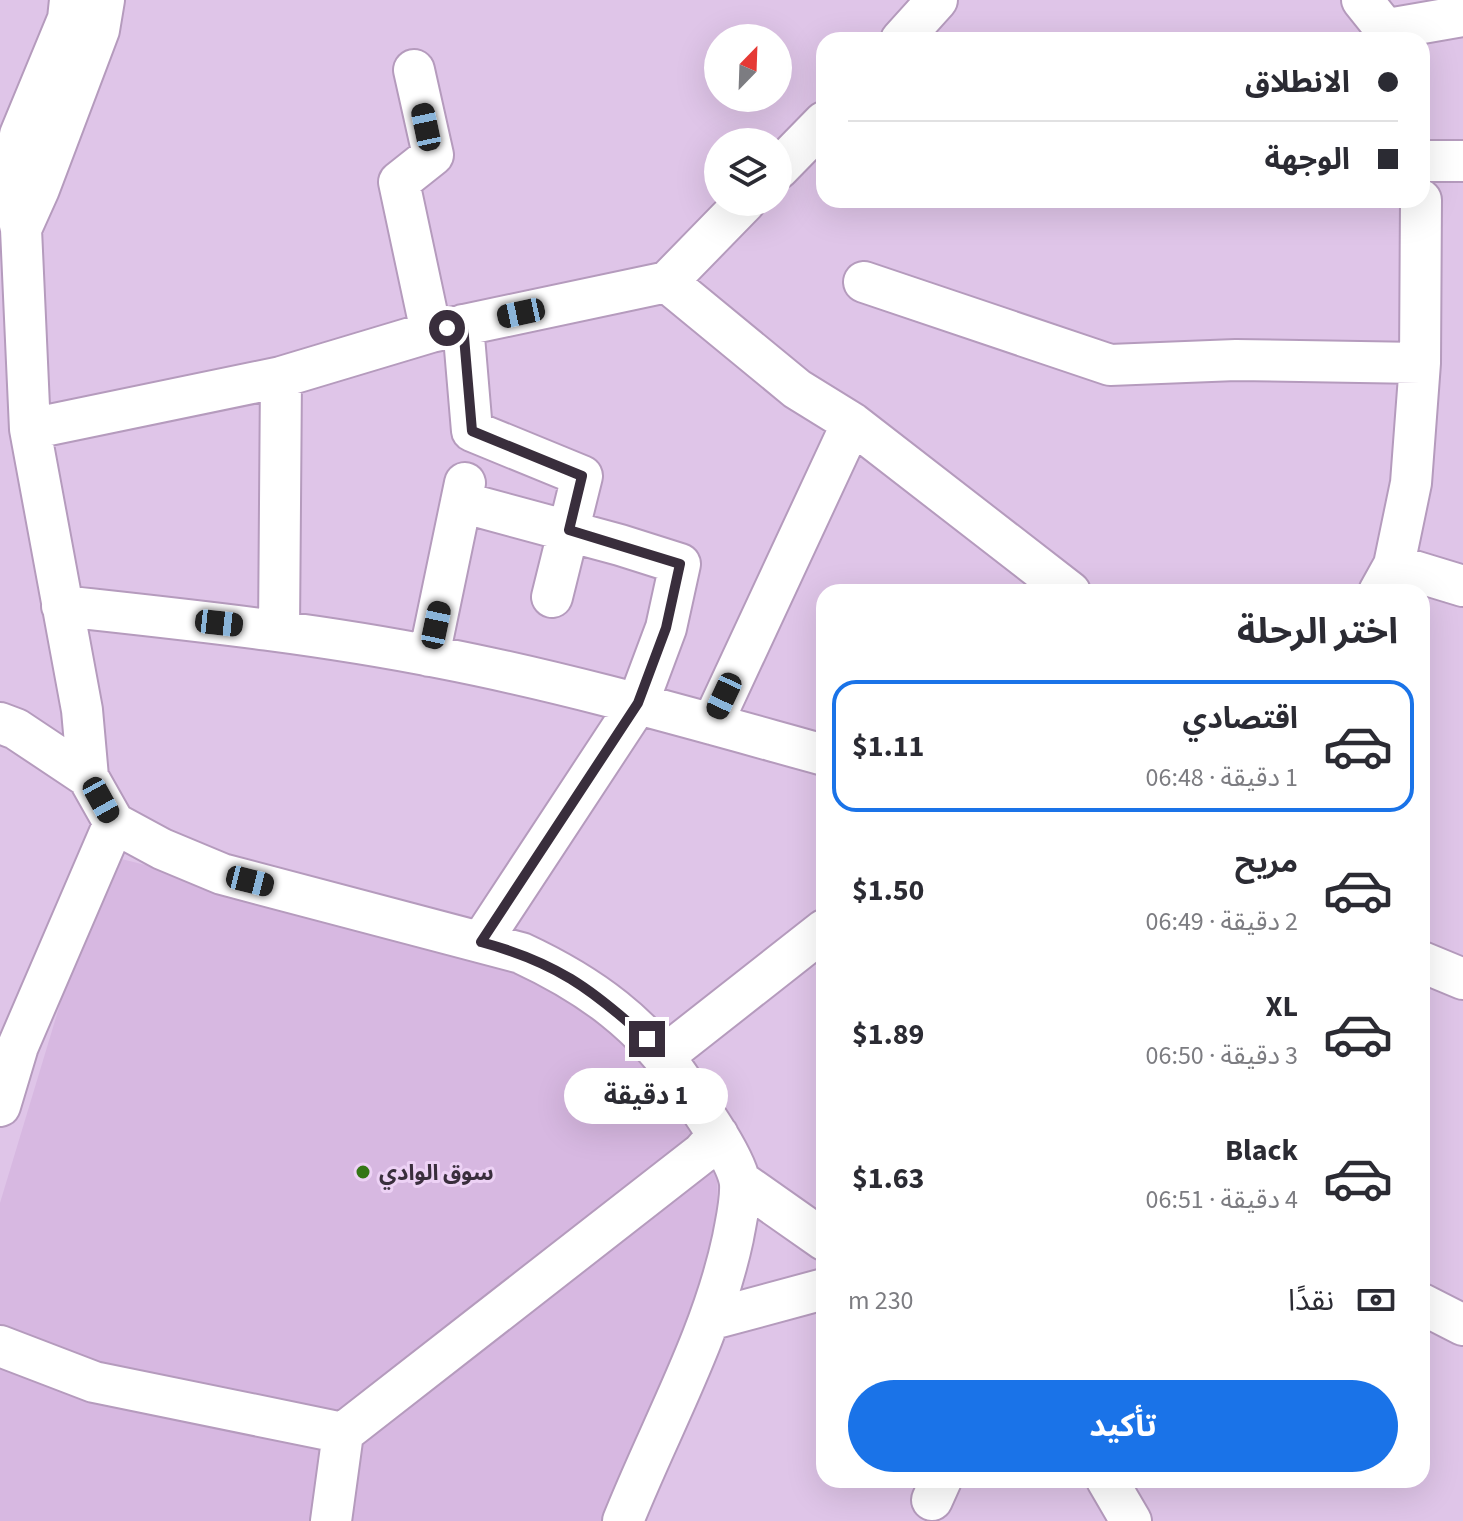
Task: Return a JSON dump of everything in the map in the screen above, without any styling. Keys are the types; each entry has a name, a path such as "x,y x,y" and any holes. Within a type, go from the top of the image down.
{"street":[{"path":"70,0 68,19 20,135 17,189 30,429 82,710 88,777 114,823 162,849 222,874 521,953 564,973 610,1005 665,1055 718,1135 740,1181 738,1212 728,1259 709,1320 623,1521"},
{"path":"17,189 99,30 104,0"},
{"path":"908,32 937,0"},
{"path":"1381,23 1463,16"},
{"path":"414,70 433,155 399,182 447,328 472,431 582,476 552,597"},
{"path":"792,155 816,130"},
{"path":"1430,161 1463,161"},
{"path":"1421,208 1420,363 1411,483 1387,578 1463,586"},
{"path":"30,429 281,377 447,328 667,282 731,216"},
{"path":"667,282 797,389 852,423 1060,584"},
{"path":"864,282 1110,365 1236,360 1420,363"},
{"path":"279,631 281,377"},
{"path":"712,724 852,423"},
{"path":"429,656 463,492 569,530 680,564 666,628 638,703 481,942"},
{"path":"62,606 279,631 429,656 638,703 816,753"},
{"path":"0,723 16,729 88,777"},
{"path":"0,1106 18,1046 114,823"},
{"path":"665,1055 816,936"},
{"path":"1430,965 1463,979"},
{"path":"331,1521 343,1433 702,1153 718,1135"},
{"path":"740,1181 816,1234"},
{"path":"709,1320 816,1291"},
{"path":"1430,1308 1463,1325"},
{"path":"0,1346 94,1382 343,1433"},
{"path":"1112,1488 1131,1521"}],"shaded area":[{"name":"سوق الوادي","path":"105,855 490,950 593,996 717,1140 718,1278 616,1521 0,1521 0,1203"}],"place":[{"name":"سوق الوادي","path":"363,1172"}],"route":[{"path":"447,328 463,325 472,431 582,476 569,530 680,564 666,628 638,703 481,942 521,953 564,973 610,1005 647,1039"}]}
